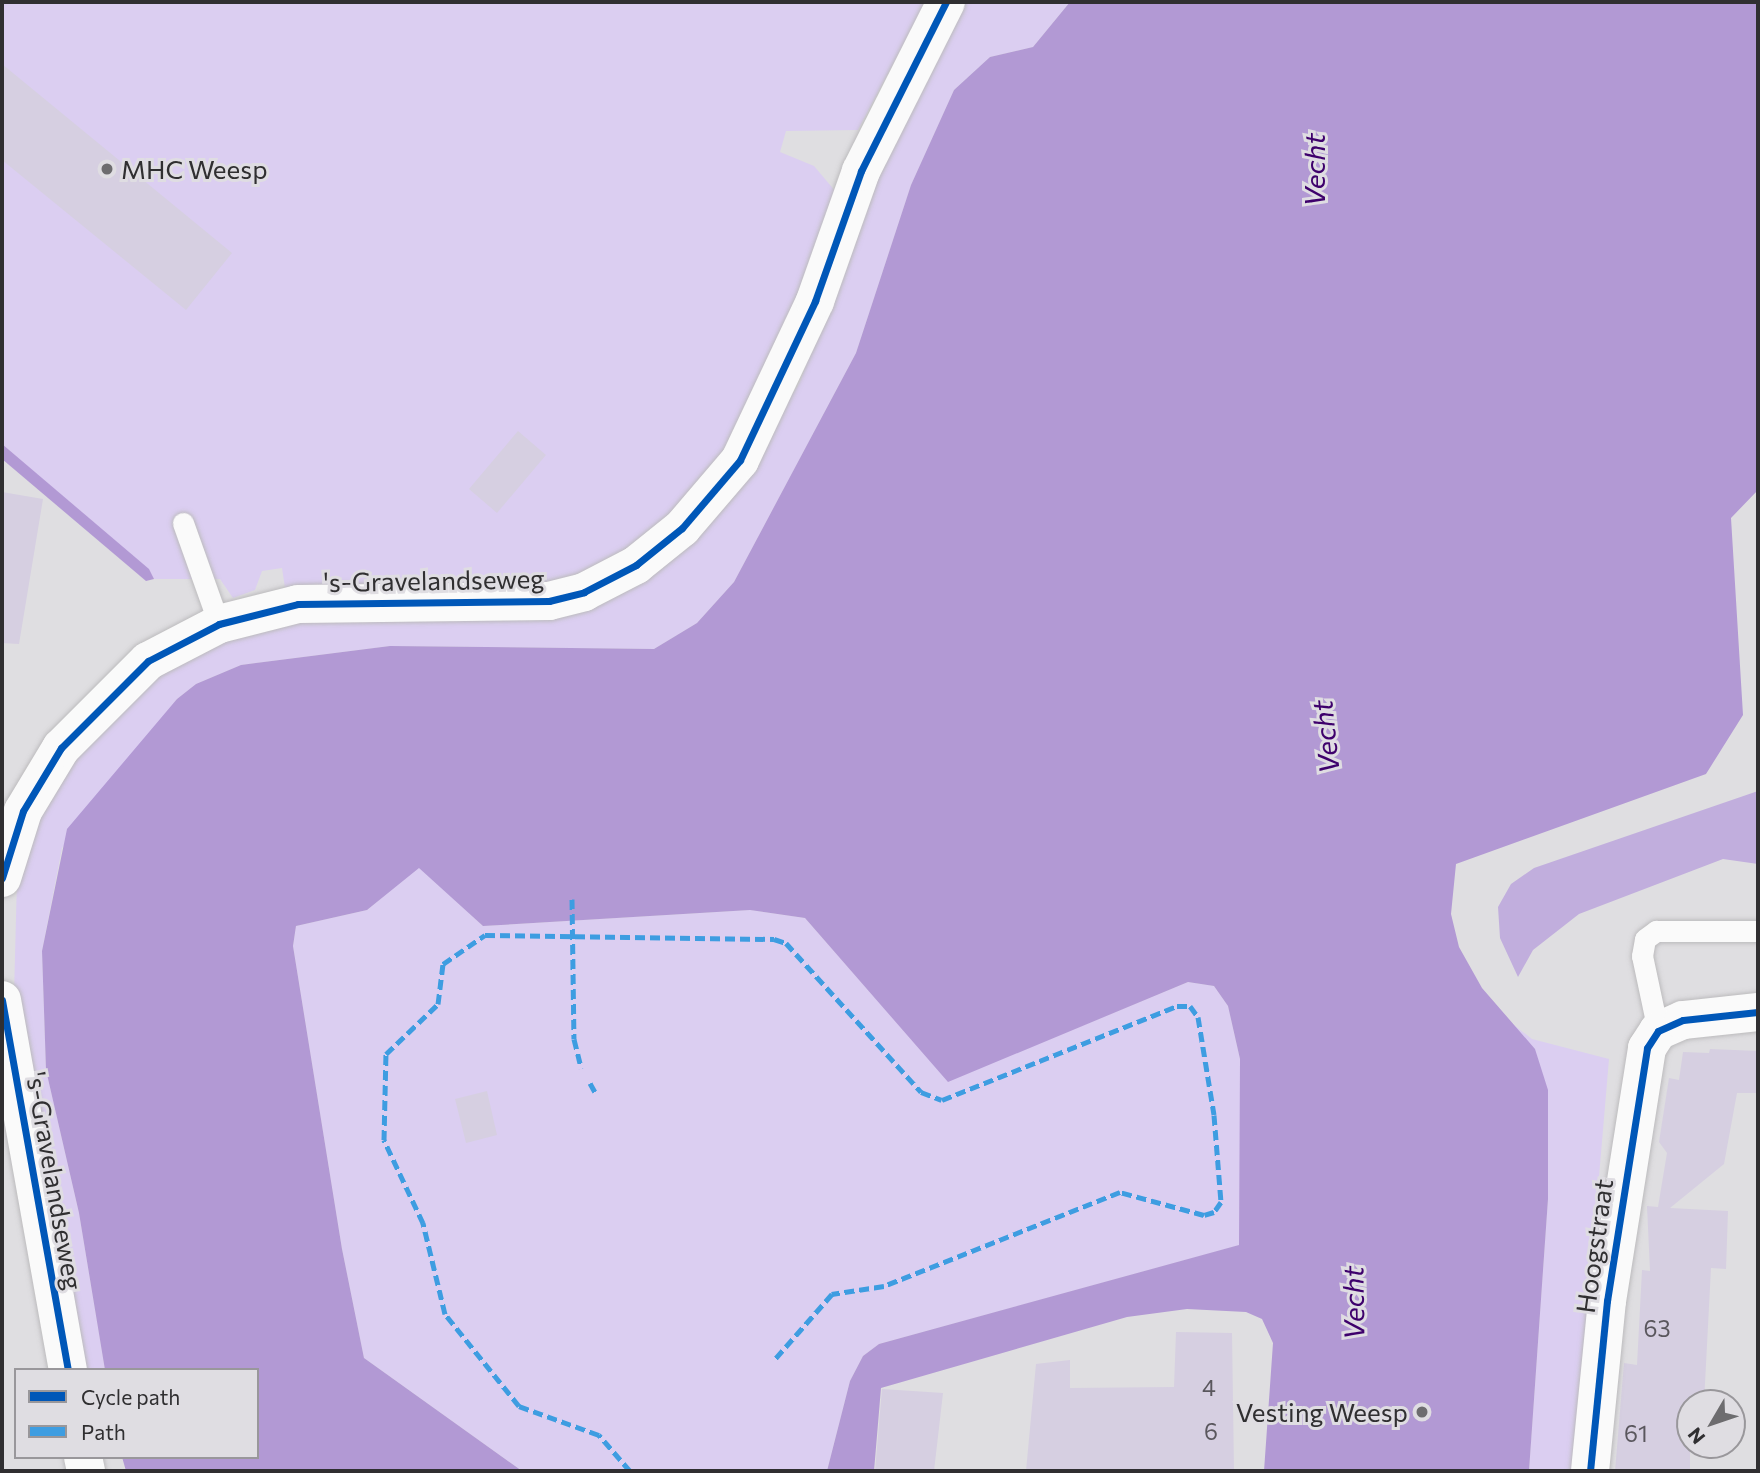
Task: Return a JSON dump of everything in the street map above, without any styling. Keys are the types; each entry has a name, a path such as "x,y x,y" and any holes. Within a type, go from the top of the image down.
{"street":[{"name":"'s-Gravelandseweg","path":"2,878 23,811 61,747 148,661 219,624 298,604 549,601 584,592 636,565 682,528 740,460 815,301 861,171 946,2"},
{"name":"'s-Gravelandseweg","path":"2,1000 68,1368"},
{"path":"1658,1031 1714,1014 1758,1012"},
{"name":"Hoogstraat","path":"1590,1471 1607,1301 1640,1071 1658,1031"}],"lane":[{"path":"183,523 219,624"},
{"path":"1658,1031 1642,956 1645,939 1656,931 1758,932"}],"shaded area":[{"path":"2,2 926,2 858,130 786,131 780,152 814,166 836,192 812,271 752,409 690,499 607,564 552,583 285,588 282,568 262,571 255,590 233,598 220,579 154,579 2,454"},
{"path":"961,2 1070,2 1033,47 990,57 954,90 911,185 856,353 734,582 697,623 654,649 390,646 241,665 196,684 177,699 62,848 42,951 46,1070 79,1213 105,1368 77,1368 14,995 17,879 42,808 101,719 187,655 277,621 603,601 775,422 800,382 879,157"},
{"path":"1758,791 1758,864 1723,859 1579,914 1533,950 1518,977 1500,938 1498,907 1511,884 1534,868"},
{"path":"419,867 483,926 750,910 805,918 948,1081 1188,982 1214,986 1228,1006 1240,1059 1240,1245 879,1344 863,1356 850,1381 827,1471 522,1471 364,1358 342,1249 293,946 296,926 367,910"},
{"path":"1506,1019 1532,1039 1609,1059 1574,1471 1529,1471 1548,1199"}],"water":[{"name":"Vecht","path":"1070,2 1758,2 1758,490 1731,518 1743,715 1706,774 1456,864 1451,914 1459,947 1482,988 1535,1049 1548,1090 1548,1199 1529,1471 1264,1471 1273,1343 1262,1319 1246,1312 1187,1309 1127,1317 881,1388 874,1471 827,1471 850,1381 863,1356 879,1344 1239,1245 1240,1059 1228,1006 1214,986 1188,982 948,1082 805,918 750,910 483,926 419,868 367,910 296,926 293,946 342,1249 364,1358 522,1471 126,1471 123,1459 259,1459 259,1368 105,1368 79,1213 46,1070 42,951 67,829 177,699 196,684 241,665 390,646 654,649 697,623 734,582 856,353 911,185 954,90 990,57 1033,47"},
{"path":"2,444 149,569 154,579 146,581 2,459"}],"building":[{"path":"2,64 232,253 186,310 2,160"},
{"path":"518,431 546,455 497,513 469,489"},
{"path":"2,492 43,499 19,644 2,643"},
{"path":"1710,1049 1758,1051 1758,1093 1737,1093 1724,1164 1670,1208 1728,1211 1726,1269 1711,1268 1705,1389 1676,1389 1676,1459 1690,1459 1690,1471 1615,1471 1624,1363 1637,1365 1642,1270 1650,1271 1647,1206 1658,1207 1667,1153 1659,1142 1669,1078 1679,1080 1683,1052 1709,1053"},
{"path":"487,1091 497,1135 466,1143 455,1099"},
{"path":"1176,1332 1232,1333 1234,1471 1026,1471 1036,1364 1070,1360 1070,1388 1174,1387"},
{"path":"882,1389 943,1393 934,1471 875,1471"}],"marked path":[{"path":"572,899 574,1039 581,1068"},
{"path":"630,1471 599,1435 519,1406 445,1314 423,1223 384,1140 386,1054 438,1004 443,964 485,935 774,939 786,943 921,1092 942,1100 1177,1006 1190,1006 1198,1017 1214,1115 1221,1202 1214,1212 1204,1215 1120,1192 884,1286 832,1294 775,1359"},
{"path":"590,1083 595,1092"}],"cycle path":[{"path":"2,878 23,811 61,748 148,661 219,624 298,604 549,601 584,592 636,565 682,528 740,460 815,301 861,171 946,2"},
{"path":"2,1000 68,1368"},
{"path":"1590,1471 1607,1301 1647,1048 1658,1031 1683,1020 1758,1012"}],"place":[{"name":"MHC Weesp","path":"107,169"},
{"name":"Vesting Weesp","path":"1422,1412"}]}
